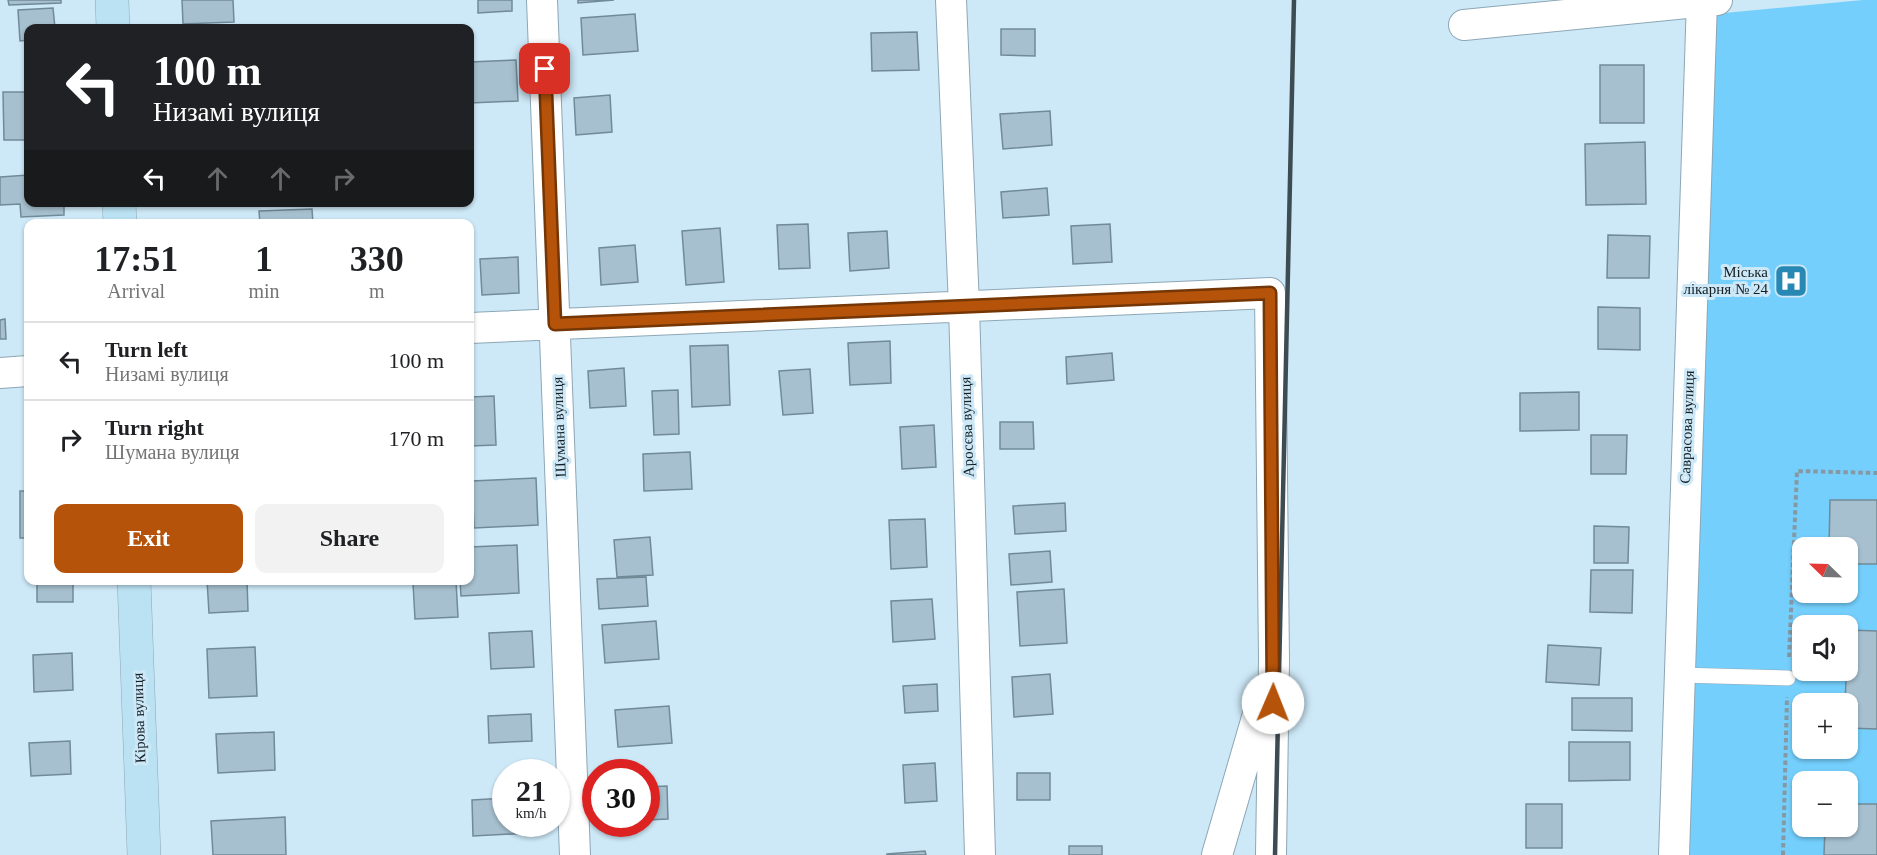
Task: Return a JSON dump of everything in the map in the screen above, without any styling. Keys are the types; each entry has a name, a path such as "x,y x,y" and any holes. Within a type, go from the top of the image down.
{"main road":[{"path":"112,0 113,24"},
{"name":"Кірова вулиця","path":"134,585 144,855"}],"street":[{"name":"Шумана вулиця","path":"542,0 575,855"},
{"name":"Аросєва вулиця","path":"951,0 964,306 980,855"},
{"path":"1464,25 1707,1"},
{"name":"Саврасова вулиця","path":"1674,855 1679,675 1707,1"},
{"path":"474,328 1270,293 1274,660 1271,855"},
{"path":"0,373 24,371"},
{"path":"1217,855 1274,660"}],"lane":[{"path":"1679,675 1788,678"}],"path":[{"path":"1783,855 1797,471 1877,473"}],"shaded area":[{"name":"Міська лікарня № 24","path":"1877,0 1877,855 1684,855 1714,14"}],"building":[{"path":"8,0 61,0 61,3 9,5"},
{"path":"182,0 233,0 234,22 183,24"},
{"path":"478,0 512,0 512,11 478,13"},
{"path":"578,0 614,0 578,3"},
{"path":"53,8 55,24 24,24 24,40 20,41 18,10"},
{"path":"635,14 638,51 583,55 581,18"},
{"path":"1001,29 1035,29 1035,56 1001,55"},
{"path":"917,32 919,70 872,71 871,33"},
{"path":"516,60 518,101 474,103 474,62"},
{"path":"1600,65 1644,65 1644,123 1600,123"},
{"path":"3,92 24,92 24,140 4,140"},
{"path":"610,95 612,132 576,135 574,98"},
{"path":"1050,111 1052,145 1003,149 1000,114"},
{"path":"1645,142 1646,204 1586,205 1585,144"},
{"path":"24,175 24,207 64,207 64,215 21,217 20,204 0,205 0,177"},
{"path":"1047,188 1049,215 1003,218 1001,192"},
{"path":"312,209 313,219 260,219 259,211"},
{"path":"808,224 810,268 779,269 777,225"},
{"path":"1110,224 1112,262 1073,264 1071,226"},
{"path":"720,228 724,282 686,285 682,231"},
{"path":"887,231 889,268 850,271 848,233"},
{"path":"1608,235 1650,236 1649,278 1607,278"},
{"path":"635,245 638,282 601,285 599,248"},
{"path":"518,257 519,293 482,295 480,259"},
{"path":"1598,307 1640,308 1640,350 1598,349"},
{"path":"5,319 6,339 0,339 0,320"},
{"path":"890,341 891,383 850,385 848,343"},
{"path":"728,345 730,405 692,407 690,346"},
{"path":"1112,353 1114,380 1067,384 1066,357"},
{"path":"624,368 626,406 590,408 588,371"},
{"path":"810,369 813,413 783,415 779,371"},
{"path":"678,390 679,434 654,435 652,391"},
{"path":"1579,392 1579,430 1520,431 1520,393"},
{"path":"494,396 496,445 474,446 474,397"},
{"path":"1000,422 1033,422 1034,449 1000,449"},
{"path":"934,425 936,467 902,469 900,427"},
{"path":"1591,435 1627,435 1626,474 1591,474"},
{"path":"690,452 692,489 644,491 643,454"},
{"path":"536,478 538,525 474,528 474,481"},
{"path":"20,491 24,491 24,538 20,538"},
{"path":"1830,500 1877,500 1877,564 1858,564 1858,537 1829,537"},
{"path":"1065,503 1066,531 1015,534 1013,506"},
{"path":"925,519 927,567 891,569 889,520"},
{"path":"1594,526 1629,527 1628,563 1594,563"},
{"path":"650,537 653,575 617,577 614,540"},
{"path":"517,545 519,593 461,596 460,585 474,585 474,547"},
{"path":"1050,551 1052,582 1011,585 1009,554"},
{"path":"1591,570 1633,570 1632,613 1590,612"},
{"path":"646,577 648,606 599,609 597,579"},
{"path":"37,585 73,585 73,602 37,602"},
{"path":"207,585 247,585 248,611 209,613"},
{"path":"413,585 456,585 458,617 415,619"},
{"path":"1064,589 1067,643 1020,646 1017,592"},
{"path":"932,599 935,639 893,642 891,601"},
{"path":"656,621 659,659 605,663 602,625"},
{"path":"1858,630 1877,631 1877,729 1858,728 1858,693 1845,693 1846,681 1858,681"},
{"path":"532,631 534,667 491,669 489,633"},
{"path":"1548,645 1601,648 1599,685 1546,682"},
{"path":"255,647 257,696 209,698 207,649"},
{"path":"72,653 73,690 34,692 33,655"},
{"path":"1050,674 1053,714 1014,717 1012,677"},
{"path":"937,684 938,711 905,713 903,686"},
{"path":"1572,698 1632,698 1632,731 1572,730"},
{"path":"669,706 672,743 618,747 615,710"},
{"path":"531,714 532,741 489,743 488,716"},
{"path":"274,732 275,770 218,773 216,734"},
{"path":"70,741 71,774 31,776 29,743"},
{"path":"1569,742 1630,742 1630,780 1569,781"},
{"path":"935,763 937,801 905,803 903,765"},
{"path":"1017,773 1050,773 1050,800 1017,800"},
{"path":"660,786 667,786 668,819 660,819"},
{"path":"492,799 492,835 473,836 472,800"},
{"path":"1526,804 1562,804 1562,848 1526,848"},
{"path":"1858,804 1877,804 1877,855 1824,855 1825,837 1858,837"},
{"path":"285,817 286,855 213,855 211,821"},
{"path":"1069,846 1102,846 1102,855 1069,855"},
{"path":"925,851 926,855 887,855 887,854"}],"railway":[{"path":"1275,855 1294,0"}],"place":[{"name":"Міська лікарня № 24","path":"1791,281"}],"route":[{"path":"545,69 555,324 1270,293 1273,703"}]}
